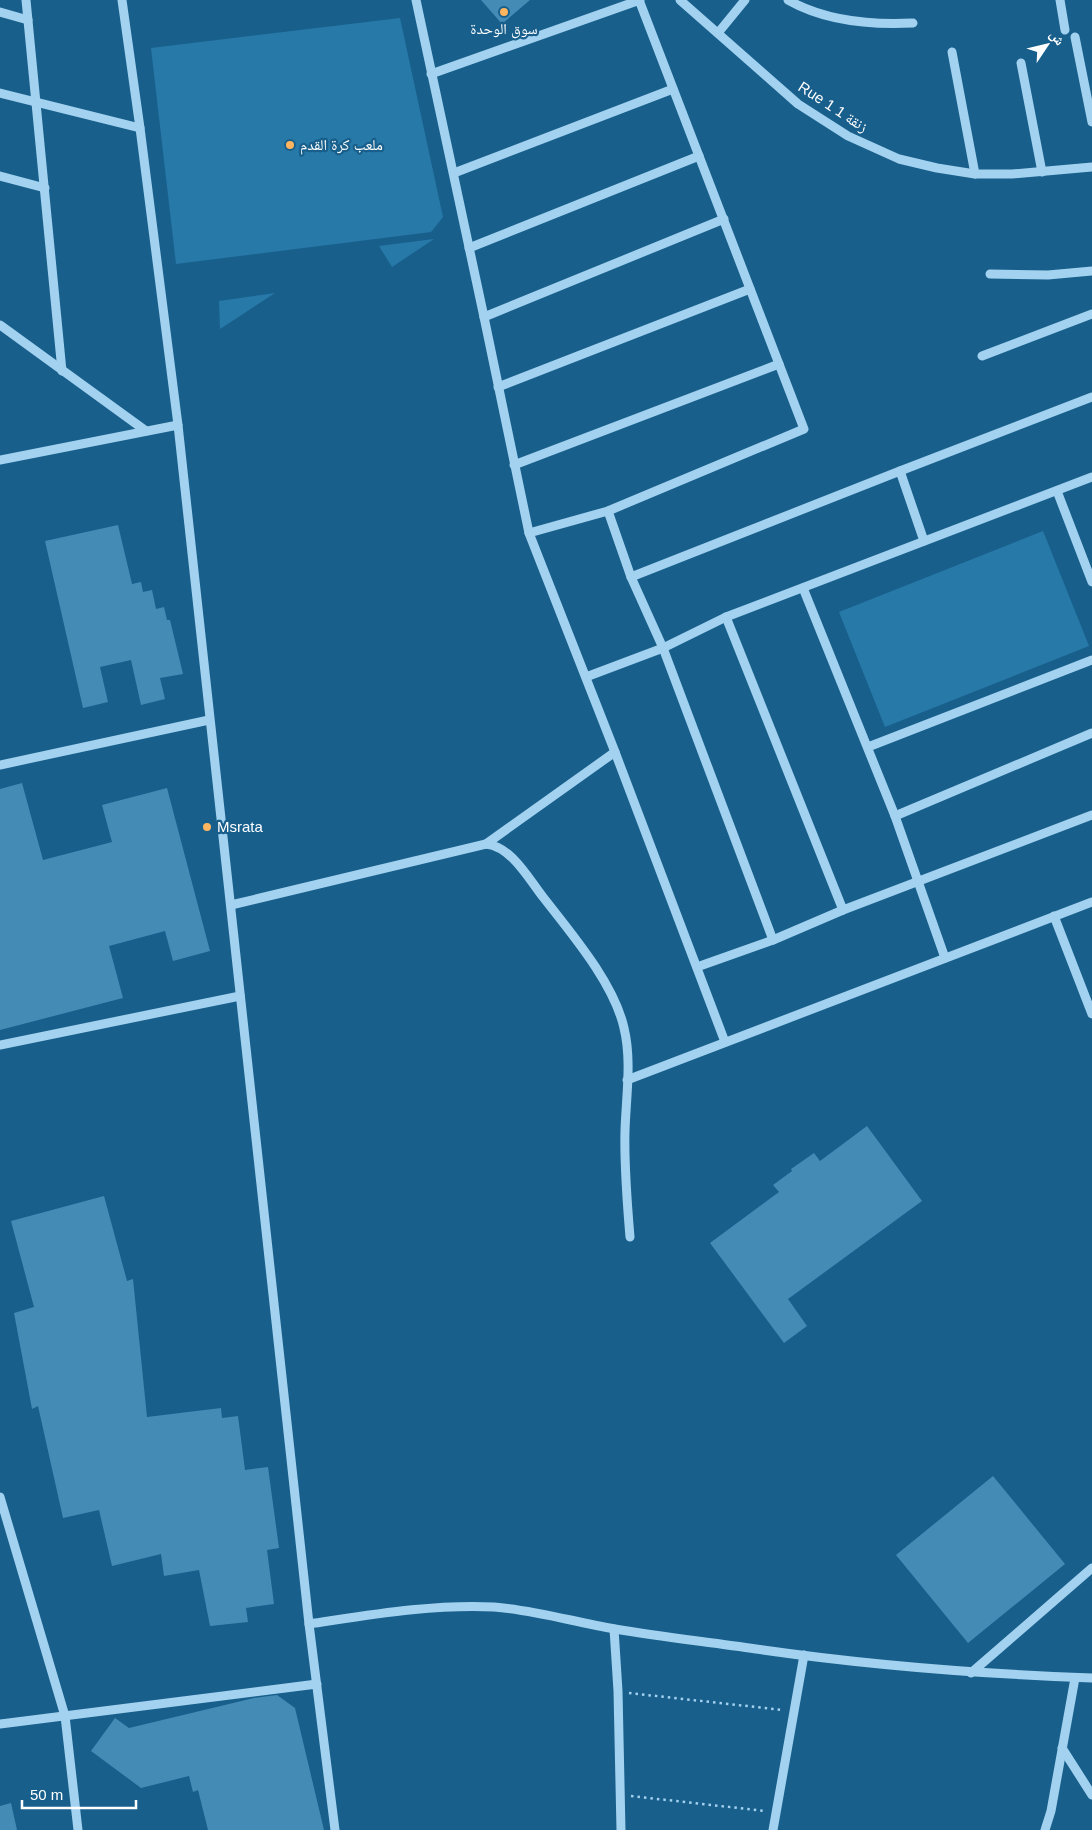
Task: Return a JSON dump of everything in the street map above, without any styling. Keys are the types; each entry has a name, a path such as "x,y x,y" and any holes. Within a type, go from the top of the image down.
{"street":[{"path":"26,0 62,371"},
{"path":"122,0 178,425 308,1624 335,1830"},
{"path":"416,0 529,533 615,752 725,1042"},
{"path":"431,74 640,0 804,429 608,511 529,533"},
{"name":"Rue 1 زنقة 1","path":"680,0 798,104 848,136 899,159 975,174 1042,172 1092,167"},
{"path":"718,33 745,0"},
{"path":"788,0 798,6 827,16 889,24 913,23"},
{"path":"1060,0 1065,30"},
{"path":"0,12 28,20"},
{"path":"1074,37 1092,122"},
{"path":"952,52 975,174"},
{"path":"1021,63 1042,172"},
{"path":"454,173 673,88"},
{"path":"0,93 37,104 140,128"},
{"path":"469,248 699,156"},
{"path":"0,176 45,188"},
{"path":"484,317 724,219"},
{"path":"990,274 1048,275 1092,270"},
{"path":"498,387 750,289"},
{"path":"982,356 1092,314"},
{"path":"0,325 146,431"},
{"path":"514,465 779,364"},
{"path":"631,577 1092,397"},
{"path":"0,460 178,425"},
{"path":"900,471 924,541"},
{"path":"586,677 663,648 726,617 1092,477"},
{"path":"1057,490 1092,582"},
{"path":"608,511 631,577 663,648 773,940"},
{"path":"803,588 895,816 945,958"},
{"path":"726,617 843,910"},
{"path":"868,747 1092,660"},
{"path":"0,765 209,720"},
{"path":"895,816 1092,733"},
{"path":"486,844 615,752"},
{"path":"697,967 773,940 843,910 1092,815"},
{"path":"231,905 486,844 496,845 504,851 525,873 581,945 612,996 624,1027 627,1044 626,1197 630,1237"},
{"path":"627,1080 1092,902"},
{"path":"1054,916 1092,1014"},
{"path":"0,1045 240,996"},
{"path":"0,1497 65,1716 78,1830"},
{"path":"972,1673 1092,1568"},
{"path":"308,1624 383,1612 493,1607 537,1612 614,1629 804,1654 972,1673 1092,1678"},
{"path":"614,1629 618,1691 621,1830"},
{"path":"774,1830 804,1654"},
{"path":"1045,1830 1051,1811 1075,1678"},
{"path":"0,1724 316,1684"},
{"path":"1062,1748 1092,1795"}],"path":[{"path":"618,1691 794,1712"},
{"path":"620,1795 777,1812"}],"shaded area":[{"path":"400,18 443,217 431,232 176,264 151,48"},
{"path":"434,239 392,267 379,246"},
{"path":"275,293 220,329 219,301"},
{"path":"1043,531 1089,646 885,727 839,612"}],"building":[{"name":"سوق الوحدة","path":"481,0 530,0 502,24"},
{"path":"118,525 132,584 141,582 143,592 152,590 156,609 164,607 167,620 170,620 183,674 160,678 165,699 141,705 131,660 100,667 108,702 83,708 45,541"},
{"path":"22,783 43,860 112,842 102,805 167,788 210,951 173,961 165,931 109,946 123,998 0,1030 0,789"},
{"path":"867,1126 922,1201 788,1299 807,1326 784,1343 710,1243 779,1192 773,1185 792,1171 791,1169 814,1153 820,1161"},
{"path":"104,1196 127,1281 133,1279 147,1417 221,1408 222,1418 238,1416 245,1470 268,1467 279,1548 267,1550 274,1604 246,1608 248,1622 210,1626 199,1570 164,1576 161,1554 112,1566 99,1510 63,1518 38,1406 32,1409 14,1313 34,1307 11,1221"},
{"path":"993,1476 1065,1564 968,1643 896,1555"},
{"path":"277,1695 295,1708 324,1830 208,1830 198,1790 193,1792 189,1776 141,1788 91,1751 115,1718 129,1728 254,1698"},
{"path":"11,1803 17,1830 0,1830 0,1806"}],"place":[{"name":"سوق الوحدة","path":"504,12"},
{"name":"ملعب كرة القدم","path":"290,145"},
{"name":"Msrata","path":"207,827"}]}
